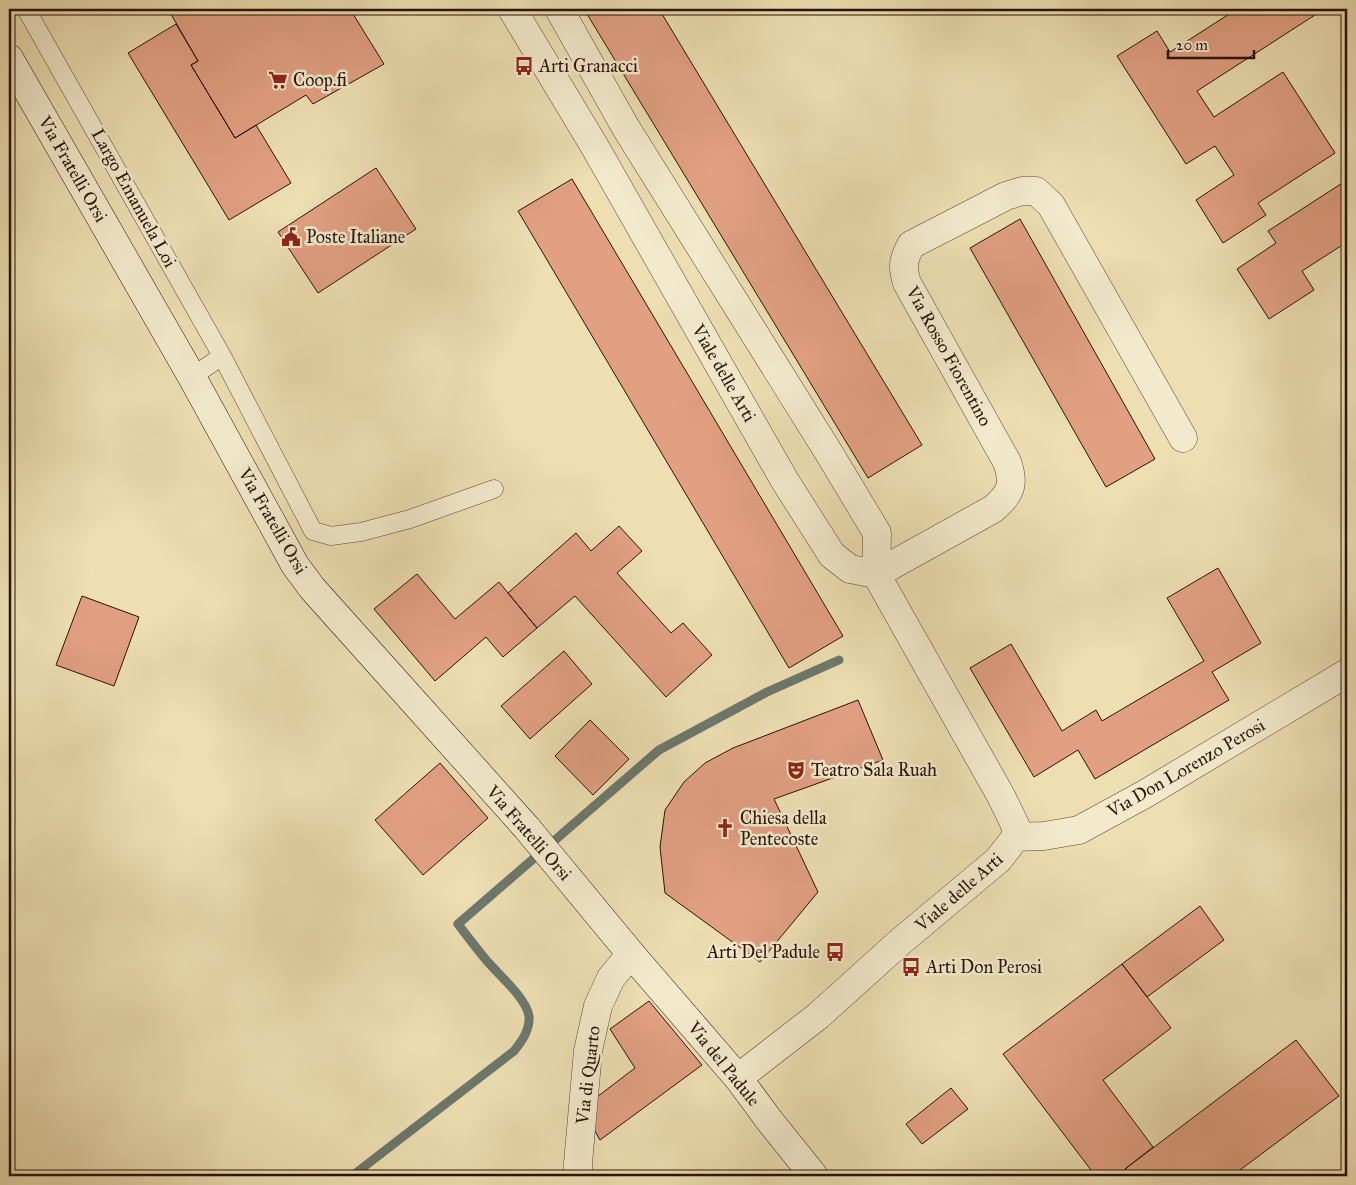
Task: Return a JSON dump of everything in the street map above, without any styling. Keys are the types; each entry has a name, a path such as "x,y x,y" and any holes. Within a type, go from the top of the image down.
{"street":[{"name":"Viale delle Arti","path":"512,9 595,147 785,481 832,555 850,569 876,574 1001,796 1016,827 1016,837 998,860 900,942 818,1016 738,1078"},
{"path":"558,9 626,128 877,533 876,574"},
{"name":"Via Fratelli Orsi","path":"9,58 192,377 295,565 312,588 526,827 630,954"},
{"path":"595,147 626,128"},
{"name":"Via Rosso Fiorentino","path":"876,574 993,509 1003,500 1010,489 1012,475 1007,462 907,282 903,270 905,256 912,245 1006,196 1022,191 1036,191 1051,205 1183,438"},
{"name":"Via Don Lorenzo Perosi","path":"1016,837 1044,836 1079,830 1145,794 1347,673"},
{"name":"Via del Padule","path":"630,954 738,1078 814,1176"},
{"name":"Via di Quarto","path":"578,1176 588,1051 598,1006 611,978 630,954"}],"lane":[{"name":"Largo Emanuela Loi","path":"26,9 222,356"},
{"path":"192,377 222,356"},
{"name":"Via Fratelli Orsi","path":"222,356 313,531 331,536 361,532 410,519 494,489"}],"building":[{"name":"Coop.fi","path":"168,9 350,9 384,64 313,104 306,95 235,138 191,65 198,61"},
{"path":"584,9 659,9 922,445 868,478"},
{"path":"1237,9 1311,9 1315,15 1197,91 1214,117 1283,72 1335,153 1258,203 1266,215 1223,243 1196,200 1234,175 1215,146 1186,164 1117,56 1157,31 1170,52"},
{"path":"176,24 198,61 191,65 235,138 256,125 291,183 229,220 128,53"},
{"path":"376,168 416,229 318,293 278,232"},
{"path":"572,179 843,636 789,668 518,211"},
{"path":"1347,180 1347,242 1302,271 1314,290 1269,319 1237,269 1276,243 1268,231"},
{"path":"1020,219 1155,459 1106,487 970,248"},
{"path":"619,526 642,551 617,573 671,633 683,623 712,655 666,697 575,596 537,628 508,593 576,533 591,551"},
{"path":"1218,568 1261,643 1212,672 1229,700 1095,779 1078,750 1034,777 970,668 1011,644 1062,731 1096,710 1102,721 1204,661 1167,598"},
{"path":"417,574 455,619 499,582 537,628 503,657 486,637 435,681 374,609"},
{"path":"82,596 139,617 114,686 56,665"},
{"path":"564,651 592,684 530,739 501,706"},
{"name":"Chiesa della Pentecoste","path":"858,700 883,760 774,799 818,892 760,962 665,893 660,847 665,810 684,782 705,763 733,748"},
{"path":"590,720 629,759 593,795 555,756"},
{"path":"440,763 488,818 423,875 375,820"},
{"path":"1200,906 1224,940 1147,997 1122,964"},
{"path":"1122,964 1171,1028 1103,1080 1153,1147 1125,1169 1130,1176 1091,1176 1094,1174 1003,1054"},
{"path":"649,1001 702,1065 600,1140 587,1117 589,1103 635,1068 610,1029"},
{"path":"1296,1040 1339,1096 1232,1176 1130,1176 1125,1169"},
{"path":"951,1088 968,1109 922,1144 906,1124"}],"waterway":[{"path":"352,1176 514,1051 527,1031 529,1016 523,1002 458,924 659,750 767,692 839,660"}],"place":[{"name":"Arti Granacci","path":"524,66"},
{"name":"Coop.fi","path":"278,80"},
{"name":"Poste Italiane","path":"291,237"},
{"name":"Teatro Sala Ruah","path":"796,770"},
{"name":"Chiesa della Pentecoste","path":"725,828"},
{"name":"Arti Del Padule","path":"835,952"},
{"name":"Arti Don Perosi","path":"911,967"}]}
